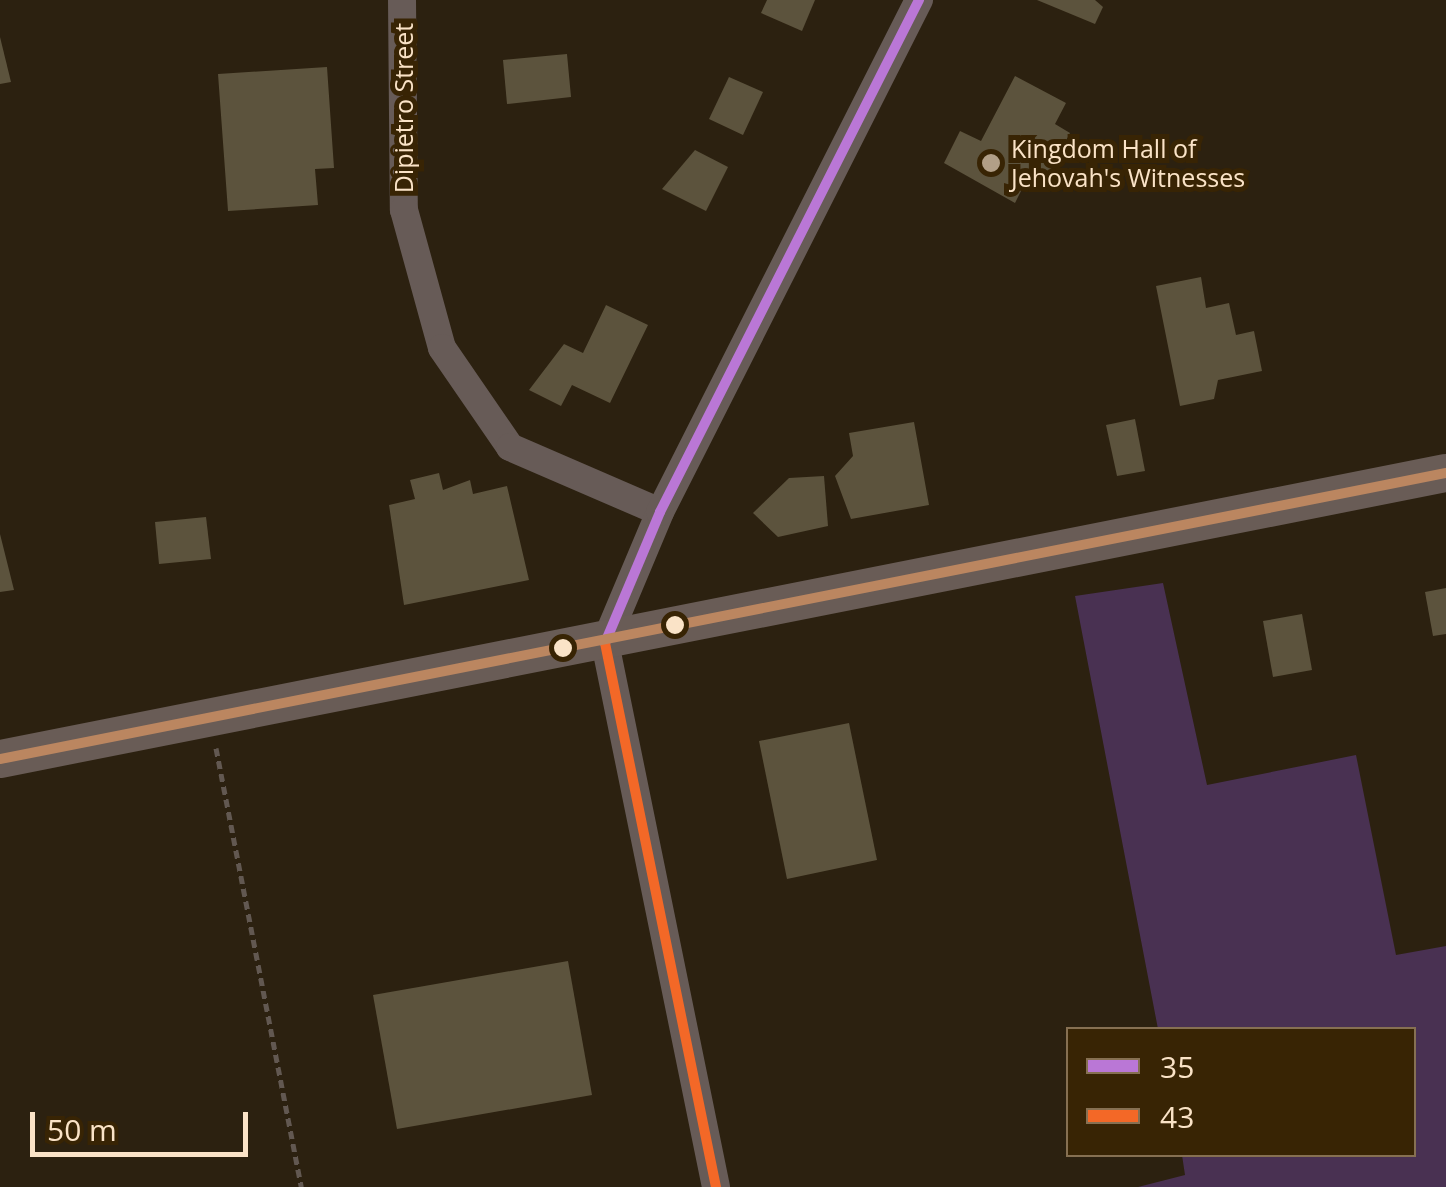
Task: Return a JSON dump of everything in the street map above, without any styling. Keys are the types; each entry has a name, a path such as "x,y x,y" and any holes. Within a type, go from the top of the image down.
{"main road":[{"path":"0,760 605,643 1446,473"}],"street":[{"name":"Dipietro Street","path":"402,0 404,210 442,348 510,448 660,512"},
{"path":"716,1187 605,643 660,512 919,0"}],"path":[{"path":"211,719 301,1187"}],"shaded area":[{"path":"1163,583 1207,785 1356,755 1396,955 1446,946 1446,1187 1138,1187 1185,1175 1182,1157 1416,1157 1416,1027 1158,1027 1075,596"}],"building":[{"path":"767,0 815,0 802,31 761,13"},
{"path":"1037,0 1095,0 1103,7 1095,24"},
{"path":"0,37 11,82 0,84"},
{"path":"567,54 571,97 507,104 503,60"},
{"path":"327,67 334,168 315,169 318,205 228,211 218,74"},
{"path":"1015,76 1066,103 1055,124 1070,133 1043,185 1028,177 1015,203 944,163 960,131 981,141"},
{"path":"729,77 763,92 743,135 709,119"},
{"path":"695,150 728,167 706,211 662,189"},
{"path":"1201,277 1206,308 1229,303 1236,335 1254,331 1262,371 1218,380 1214,399 1180,406 1156,286"},
{"path":"606,305 648,325 610,403 572,385 561,406 529,390 564,344 583,353"},
{"path":"1135,419 1145,471 1117,476 1106,425"},
{"path":"914,422 929,505 851,519 835,476 853,456 849,433"},
{"path":"439,473 443,490 470,480 473,494 507,486 529,580 404,605 389,505 415,499 410,480"},
{"path":"824,476 828,526 778,537 753,513 789,478"},
{"path":"206,517 211,559 159,564 155,522"},
{"path":"0,534 14,590 0,592"},
{"path":"1446,588 1446,634 1433,636 1425,592"},
{"path":"1302,614 1312,670 1273,677 1263,621"},
{"path":"849,723 877,860 787,879 759,741"},
{"path":"568,961 592,1095 397,1129 373,995"}],"transit line":[{"name":"35","path":"605,643 660,512 919,0"},
{"path":"0,759 1446,473"},
{"name":"43","path":"605,643 716,1187"}],"place":[{"name":"Kingdom Hall of Jehovah's Witnesses","path":"991,163"}]}
